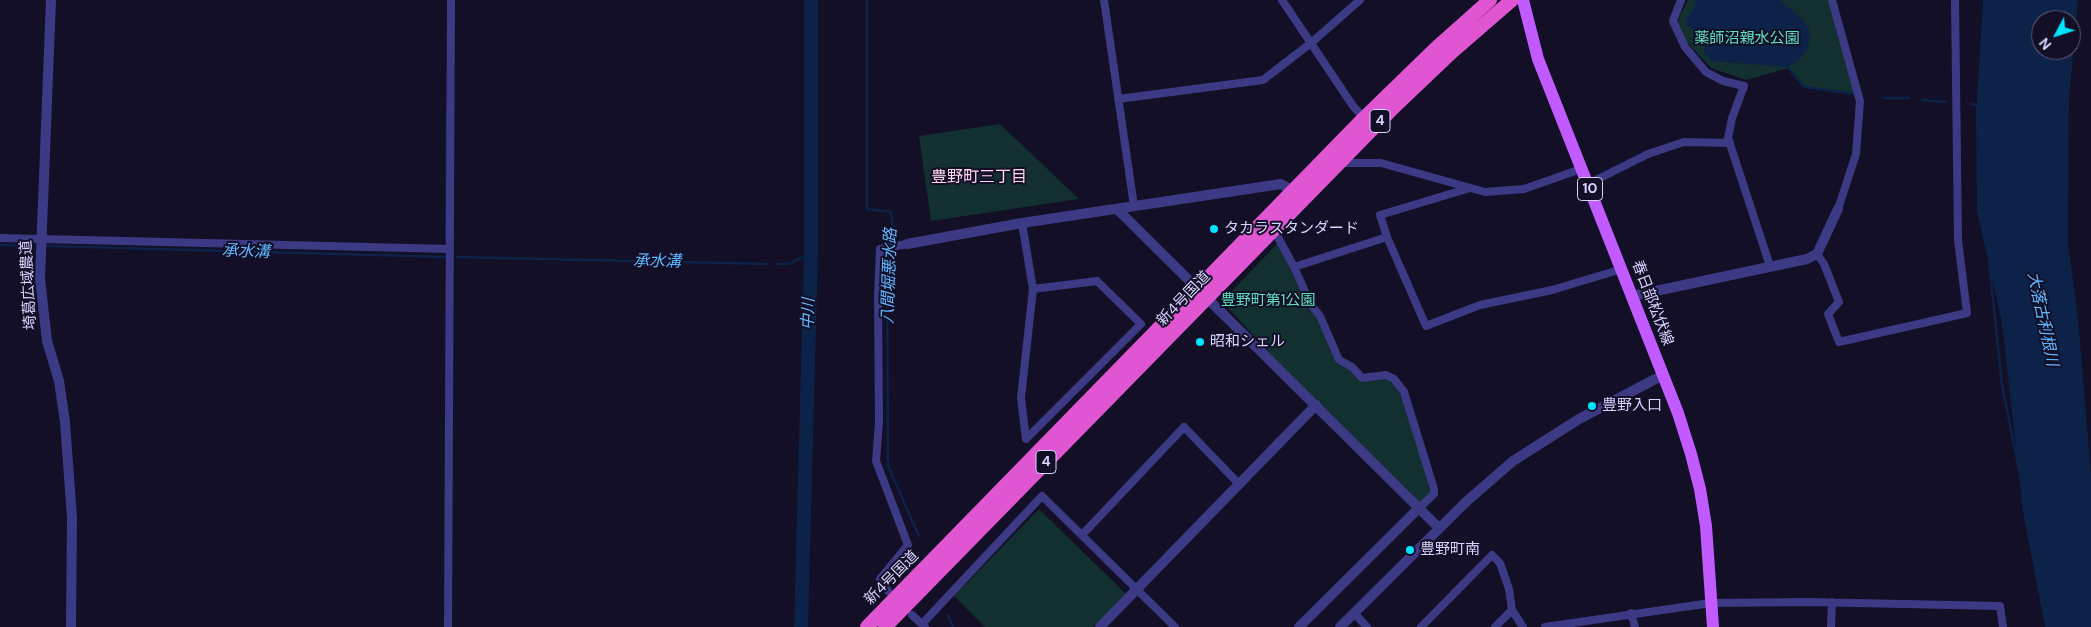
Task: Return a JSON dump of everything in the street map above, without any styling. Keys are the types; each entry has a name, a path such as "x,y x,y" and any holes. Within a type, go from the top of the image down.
{"highway":[{"name":"新4号国道","path":"867,627 1364,118 1435,49 1490,0"},
{"name":"新4号国道","path":"885,627 1420,82 1512,0"}],"main road":[{"name":"春日部松伏線","path":"1523,0 1538,59 1678,413 1700,489 1709,549 1713,627"}],"street":[{"name":"埼葛広域農道","path":"51,0 40,239 43,316 65,422 72,518 71,627"},
{"path":"448,627 451,0"},
{"path":"1104,0 1134,206"},
{"path":"1282,0 1352,106 1364,118"},
{"path":"1118,99 1263,80 1311,43 1360,0"},
{"path":"1681,0 1673,21 1685,47 1706,72 1723,80 1744,86 1732,118 1728,138 1770,266"},
{"path":"1632,296 1807,259 1817,254 1838,210 1856,154 1860,100 1832,0"},
{"path":"1817,254 1824,264 1839,302 1828,314 1839,342 1967,313 1958,240 1955,0"},
{"path":"1588,184 1648,154 1684,142 1730,143"},
{"path":"1339,163 1381,163 1485,192 1524,188 1581,168"},
{"path":"888,591 880,579 908,545 876,460 879,402 878,296 880,249 1022,223 1281,184 1293,191"},
{"path":"1470,188 1380,215 1387,237 1426,326 1480,305 1552,290 1622,269"},
{"path":"1117,209 1438,528"},
{"path":"1022,223 1033,289 1021,398 1026,439 1140,324 1097,281 1033,289"},
{"path":"1274,230 1294,267 1311,305 1320,316 1339,360 1352,367 1362,378 1386,375 1394,379 1404,392 1434,490 1434,494 1299,627"},
{"path":"1294,267 1387,237"},
{"path":"0,238 450,249"},
{"path":"1340,627 1438,528 1489,480 1533,447 1579,419 1663,376"},
{"path":"1100,627 1316,405"},
{"path":"1082,535 1184,428 1240,484"},
{"path":"912,615 924,626 1042,496 1175,627"},
{"path":"1421,627 1492,556 1500,562 1509,589 1512,610 1522,627"},
{"path":"1831,627 1832,602"},
{"path":"1545,627 1631,613 1711,603 1832,602 2000,606 2003,627"},
{"path":"1495,627 1512,610"},
{"path":"1354,613 1367,627"},
{"path":"1631,613 1635,627"}],"green space":[{"name":"薬師沼親水公園","path":"1688,0 1830,0 1856,93 1804,86 1789,68 1746,80 1711,68 1686,41 1678,26 1680,15"},
{"path":"1000,124 1079,199 931,221 919,136"},
{"name":"豊野町第1公園","path":"1278,243 1309,310 1317,318 1336,363 1349,370 1360,382 1387,379 1395,386 1406,404 1430,491 1429,495 1421,503 1279,363 1227,307 1227,296"},
{"path":"1039,509 1126,594 1093,627 985,627 954,596"}],"water":[{"path":"1695,0 1779,0 1800,17 1808,27 1810,33 1808,48 1798,61 1787,67 1712,61 1704,53 1705,37 1690,28 1686,23 1687,17 1694,9"},
{"name":"大落古利根川","path":"1983,0 2078,0 2077,10 2031,10 2031,60 2073,60 2069,99 2068,244 2078,317 2091,474 2091,627 2045,627 2023,512 2002,323 1977,211 1976,113"}],"waterway":[{"name":"中川","path":"801,627 811,253 811,0"},
{"name":"八間堀悪水路","path":"867,0 867,209 891,212 893,231 891,244"},
{"path":"1787,67 1804,87 1856,94"},
{"path":"1884,98 1909,98"},
{"path":"1922,100 1946,102"},
{"path":"1972,104 1979,106"},
{"path":"446,240 447,109"},
{"name":"承水溝","path":"0,245 34,246"},
{"name":"承水溝","path":"47,246 446,257"},
{"name":"八間堀悪水路","path":"890,250 887,266 888,466 919,536"},
{"name":"承水溝","path":"778,264 789,264 811,253"},
{"name":"承水溝","path":"457,257 767,264"},
{"path":"1989,261 2002,385 2021,480"},
{"name":"八間堀悪水路","path":"948,615 953,627"}],"place":[{"name":"タカラスタンダード","path":"1214,229"},
{"name":"昭和シェル","path":"1200,342"},
{"name":"豊野入口","path":"1592,406"},
{"name":"豊野町南","path":"1410,550"}],"district":[{"name":"豊野町三丁目","path":"979,178"}]}
